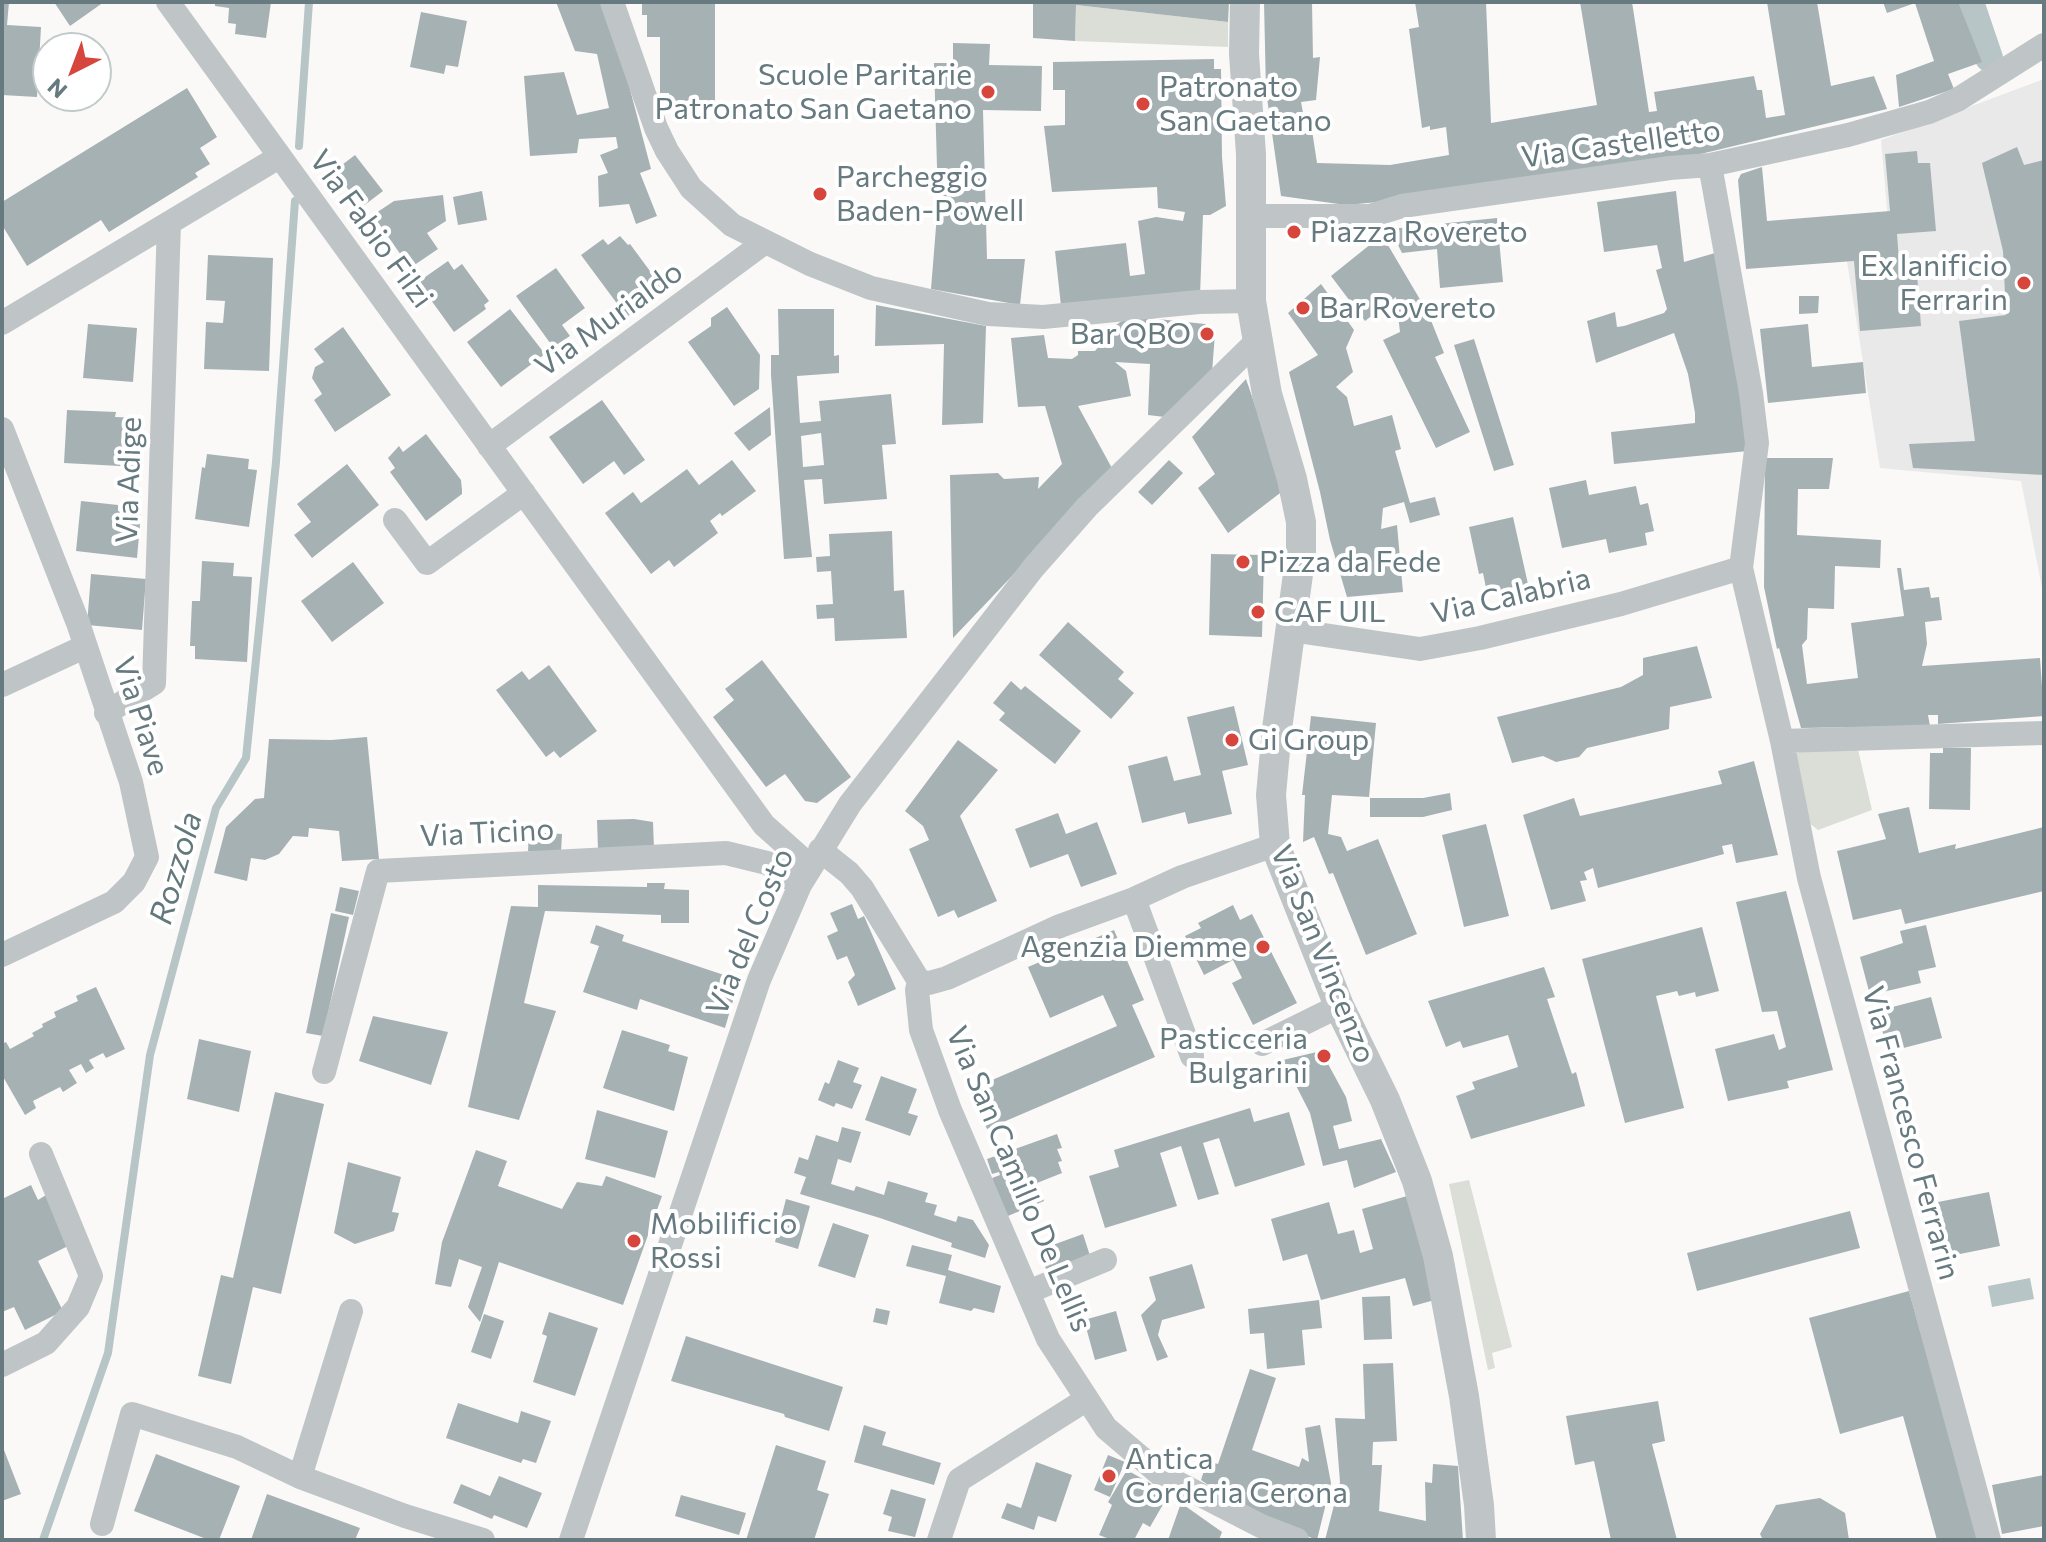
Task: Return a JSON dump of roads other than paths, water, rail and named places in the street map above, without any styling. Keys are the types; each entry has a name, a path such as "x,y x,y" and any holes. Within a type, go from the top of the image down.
{"street":[{"name":"Via Fabio Filzi","path":"168,2 764,825 810,867"},
{"path":"612,2 656,128 691,188 732,225 810,264 871,288 988,314 1043,317 1199,302 1251,301"},
{"name":"Via San Vincenzo","path":"1245,2 1244,54 1251,154 1251,301 1267,394 1301,522 1301,552 1271,795 1275,845 1339,1006 1385,1100 1417,1181 1438,1256 1464,1396 1481,1540"},
{"name":"Via Castelletto","path":"1251,216 1370,216 1402,206 1710,165 1848,135 1914,117 1957,100 2044,45"},
{"path":"2,323 279,157"},
{"name":"Via Francesco Ferrarin","path":"1710,165 1751,393 1757,443 1741,568 1782,741 1809,878 1989,1540"},
{"name":"Via Adige","path":"106,713 154,683 169,223"},
{"name":"Via Murialdo","path":"489,446 765,242"},
{"name":"Via del Costo","path":"571,1540 759,980 810,867 850,804 1034,567 1087,507 1257,341"},
{"name":"Via Piave","path":"2,429 78,623 131,782 147,857 134,882 114,902 2,955"},
{"path":"395,520 427,563 524,493"},
{"name":"Via Calabria","path":"1290,630 1420,649 1621,604 1741,568"},
{"path":"2,685 84,647"},
{"path":"1782,741 2044,733"},
{"path":"919,981 929,983 947,978 1060,926 1134,899 1182,877 1275,845"},
{"name":"Via Ticino","path":"324,1072 378,871 726,853 767,863 810,867"},
{"name":"Via San Camillo De Lellis","path":"810,867 849,873 862,888 919,981 921,1030 950,1110 1048,1339 1106,1428 1160,1474 1261,1526 1297,1540"},
{"path":"1134,899 1192,1056"},
{"path":"1262,1044 1339,1006"},
{"path":"2,1365 46,1343 78,1307 91,1276 41,1154"},
{"path":"1028,1292 1105,1260"},
{"path":"300,1477 351,1311"},
{"path":"939,1540 959,1480 1087,1399"},
{"path":"102,1524 132,1414 237,1447 300,1477 405,1516 483,1540"}],"waterway":[{"name":"Rozzola","path":"299,146 309,2"},
{"path":"1970,2 1989,58"},
{"name":"Rozzola","path":"43,1540 108,1353 150,1055 216,808 246,758 276,462 295,201"}],"place":[{"name":"Scuole Paritarie Patronato San Gaetano","path":"988,92"},
{"name":"Patronato San Gaetano","path":"1143,104"},
{"name":"Parcheggio Baden-Powell","path":"820,194"},
{"name":"Piazza Rovereto","path":"1294,232"},
{"name":"Ex lanificio Ferrarin","path":"2024,283"},
{"name":"Bar Rovereto","path":"1303,308"},
{"name":"Bar QBO","path":"1207,334"},
{"name":"Pizza da Fede","path":"1243,562"},
{"name":"CAF UIL","path":"1258,612"},
{"name":"Gi Group","path":"1232,740"},
{"name":"Agenzia Diemme","path":"1263,947"},
{"name":"Pasticceria Bulgarini","path":"1324,1056"},
{"name":"Mobilificio Rossi","path":"634,1241"},
{"name":"Antica Corderia Cerona","path":"1109,1476"}]}
